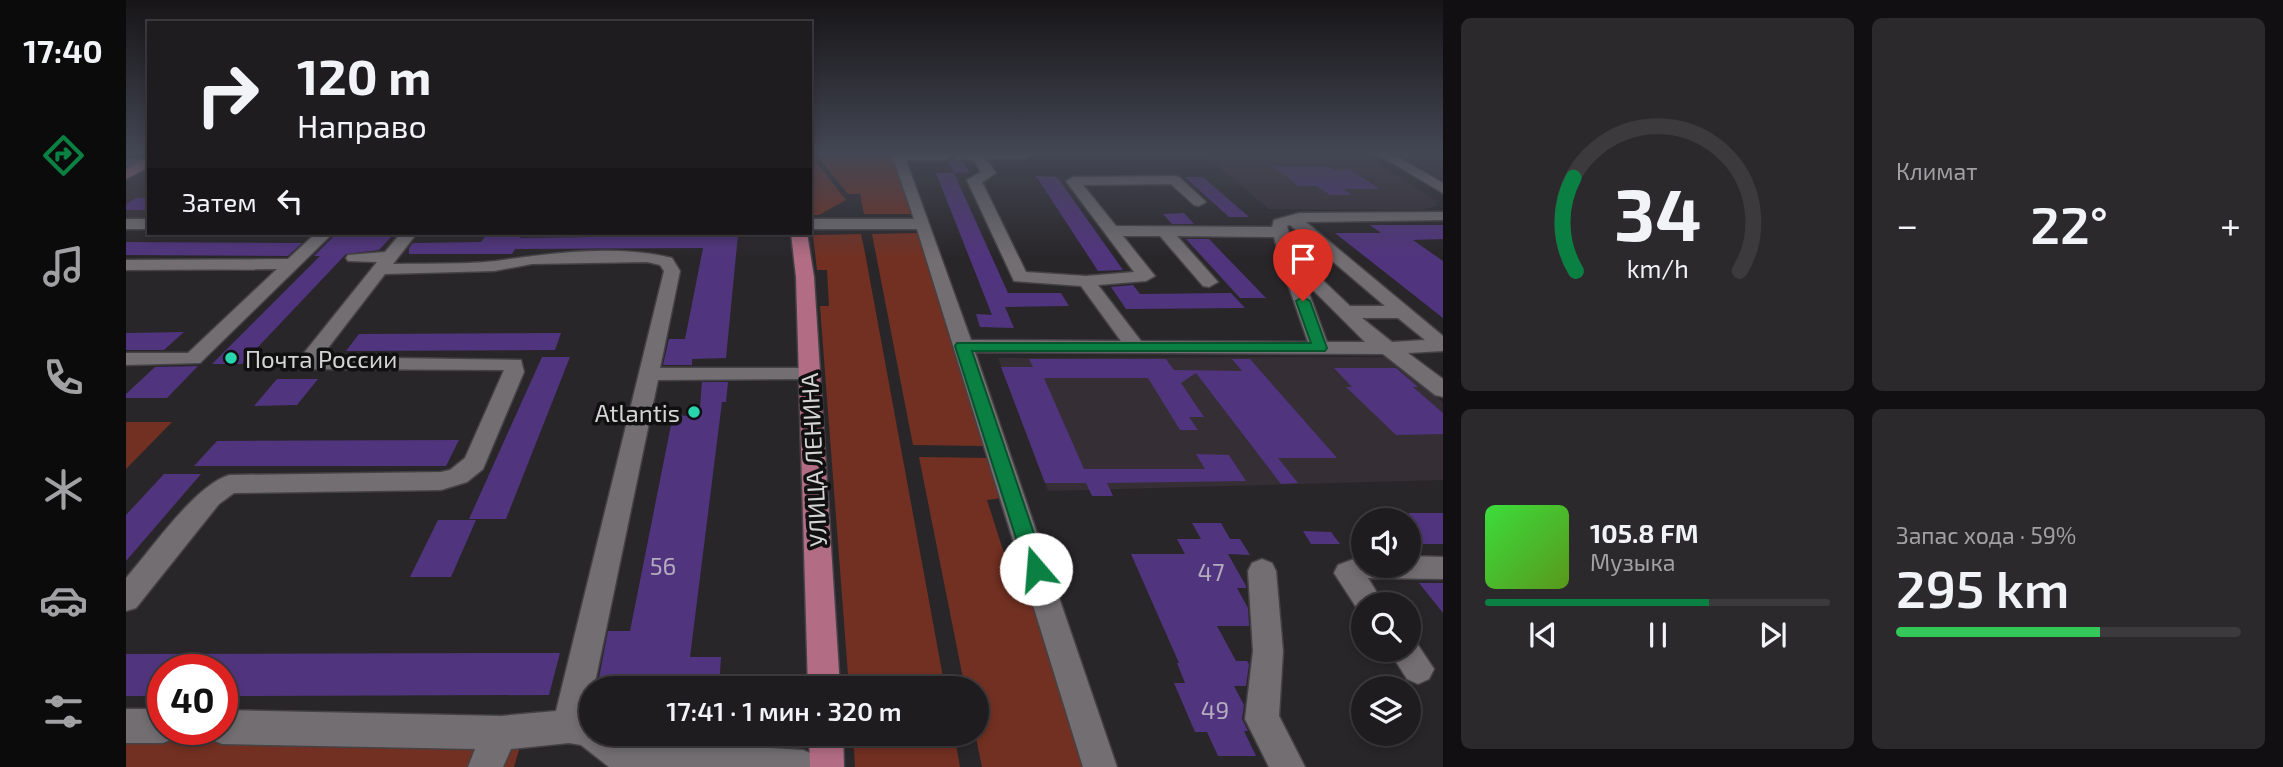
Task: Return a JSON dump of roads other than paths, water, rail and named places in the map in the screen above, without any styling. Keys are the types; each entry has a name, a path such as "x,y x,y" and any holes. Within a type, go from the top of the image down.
{"main road":[{"name":"УЛИЦА ЛЕНИНА","path":"799,235 804,277 823,676"},
{"path":"826,746 827,767"}],"street":[{"path":"910,188 1100,767"},
{"path":"978,188 1020,277 1086,281 1146,276 1078,188"},
{"path":"1183,188 1199,202"},
{"path":"1111,231 1164,232 1443,216"},
{"path":"126,224 147,224"},
{"path":"812,224 923,224"},
{"path":"1287,226 1286,255 1320,348"},
{"path":"1287,226 1442,345"},
{"path":"1164,232 1209,282"},
{"path":"126,359 193,359 323,235"},
{"path":"126,599 210,497 229,484 441,481 458,476 475,463 514,372 514,364 306,363 407,235"},
{"path":"1286,255 1371,337 1443,390"},
{"path":"354,258 386,263 494,266 532,259 647,257 666,262 672,271 648,374 594,676"},
{"path":"126,265 292,264"},
{"path":"1086,281 1136,347"},
{"path":"1345,312 1402,312"},
{"path":"963,346 1389,348 1442,345"},
{"path":"648,374 808,373"},
{"path":"1361,592 1348,573 1362,567 1443,568"},
{"path":"1262,571 1268,651 1262,719 1288,767"},
{"path":"126,726 147,726"},
{"path":"238,727 501,733 579,731"},
{"path":"485,767 501,733"},
{"path":"607,746 623,756 803,767"}],"place":[{"name":"Почта России","path":"231,358"},
{"name":"Atlantis","path":"694,412"}]}
